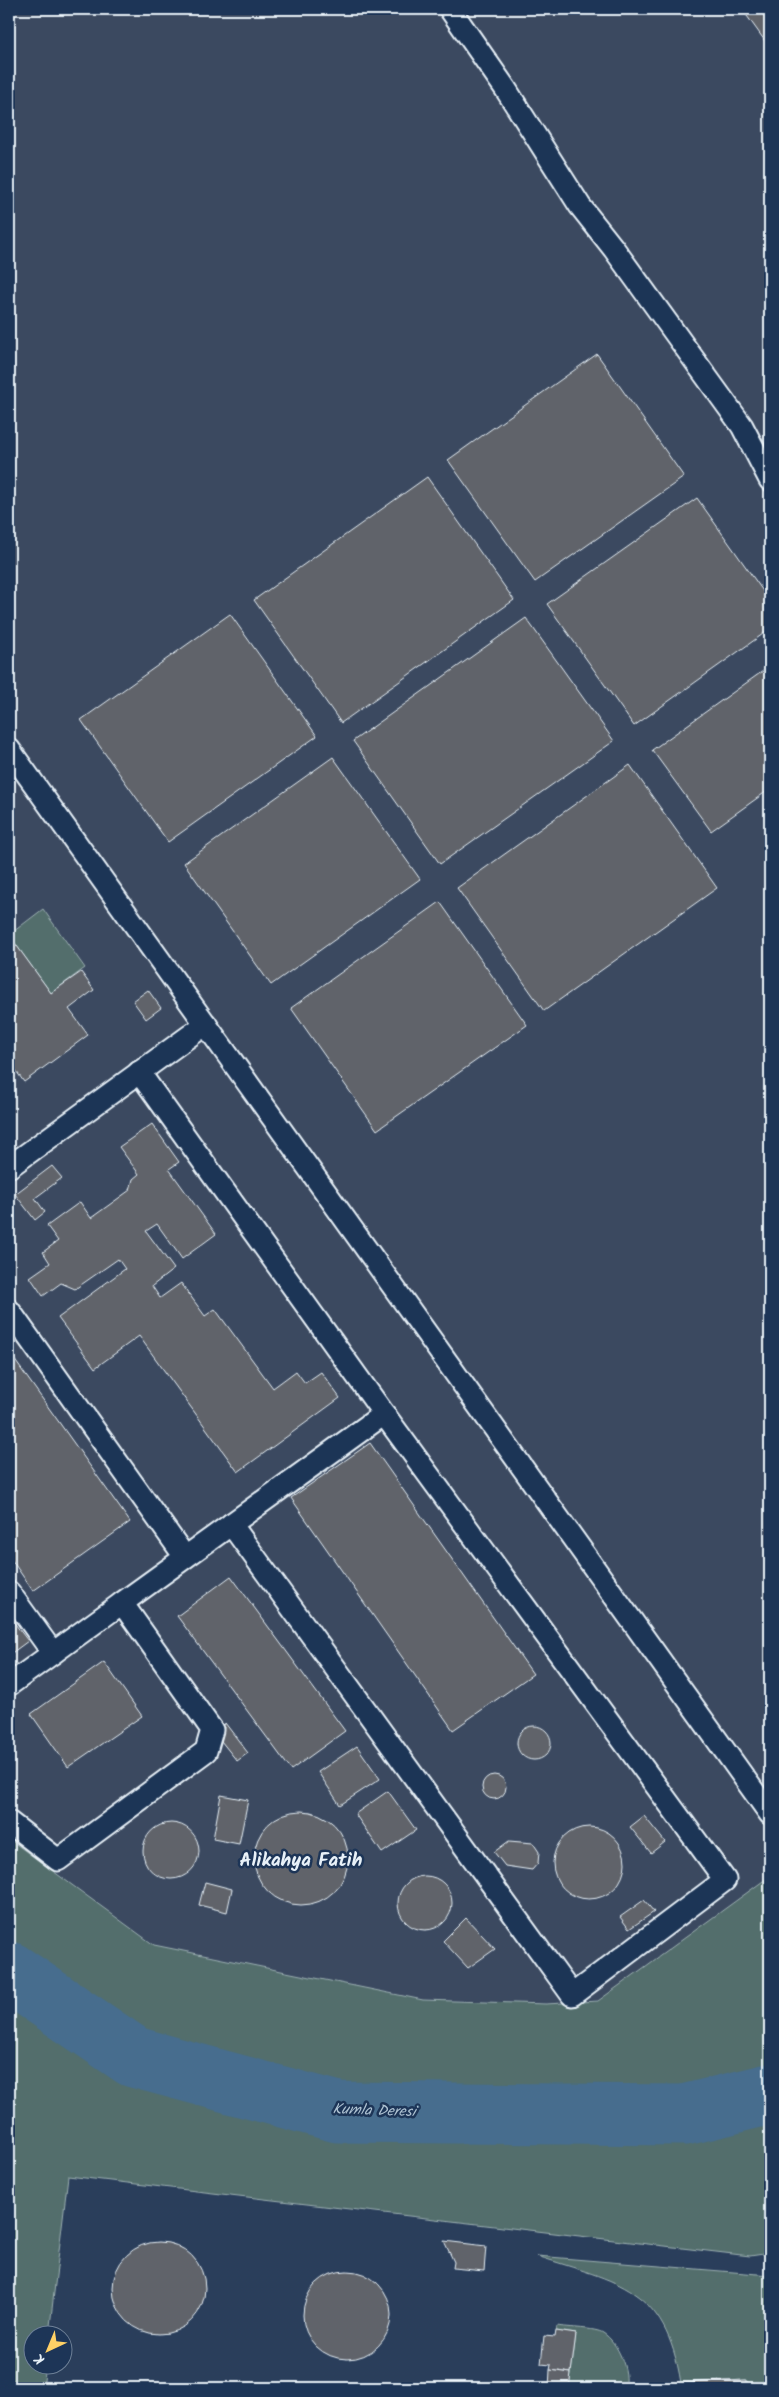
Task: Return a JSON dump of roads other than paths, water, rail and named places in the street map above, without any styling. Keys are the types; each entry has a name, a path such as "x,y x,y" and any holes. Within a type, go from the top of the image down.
{"lane":[{"path":"450,9 505,88 580,206 614,249 742,426 770,480"},
{"path":"9,748 770,1814"},
{"path":"9,1167 206,1024"},
{"path":"140,1072 384,1414 725,1880 572,1994 232,1524"},
{"path":"9,1310 185,1557"},
{"path":"9,1685 384,1414"},
{"path":"9,1592 53,1653"},
{"path":"9,1822 58,1860 206,1751 212,1730 122,1603"}],"waterway":[{"name":"Kumla Deresi","path":"9,1972 134,2057 338,2112 684,2115 770,2094"}],"district":[{"name":"Alikahya Fatih","path":"301,1861"}]}
